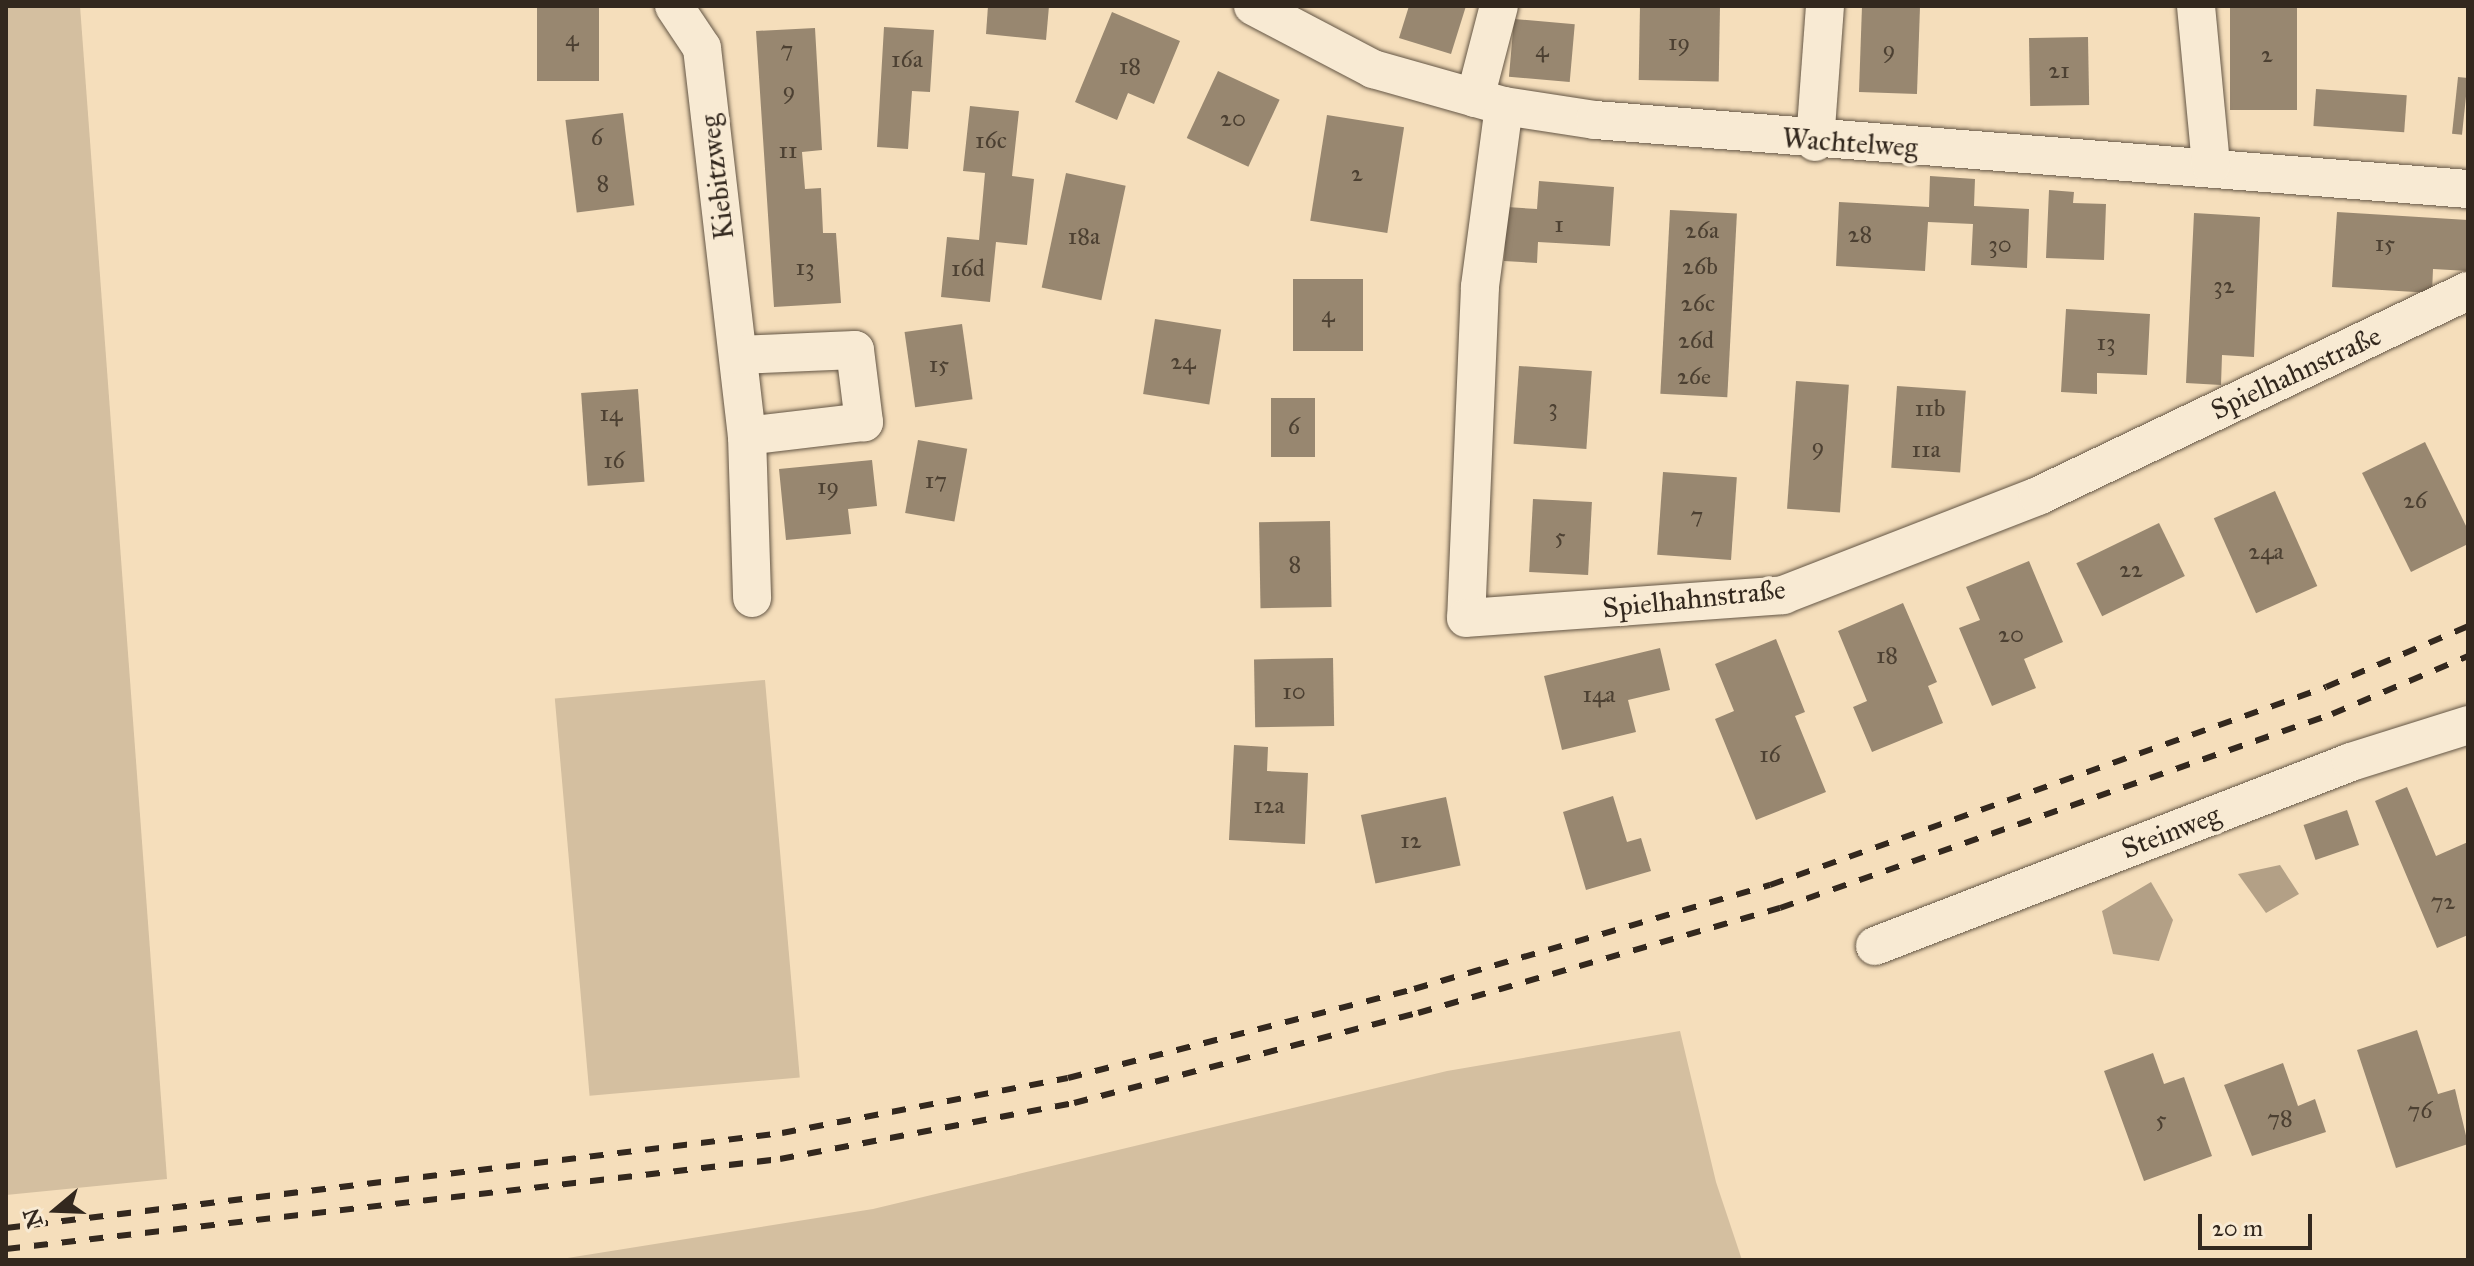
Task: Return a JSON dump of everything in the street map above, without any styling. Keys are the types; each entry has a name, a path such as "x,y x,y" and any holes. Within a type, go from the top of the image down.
{"street":[{"name":"Kiebitzweg","path":"674,6 702,48 747,436 752,598"},
{"name":"Wachtelweg","path":"1253,6 1373,69 1490,102 1815,142 2211,165 2468,189"},
{"path":"1490,102 1499,6"},
{"path":"1815,142 1825,6"},
{"path":"2196,6 2211,165"},
{"name":"Spielhahnstraße","path":"1490,102 1466,618 1783,595 2038,496 2468,291"},
{"path":"738,355 855,350 864,422 747,436"},
{"name":"Steinweg","path":"1875,946 2351,762 2468,725"}],"shaded area":[{"path":"6,6 80,6 167,1179 6,1195"},
{"path":"765,680 800,1077 590,1096 555,698"},
{"path":"2280,865 2299,894 2266,913 2238,874"},
{"path":"2151,882 2173,920 2159,961 2113,954 2102,911"},
{"path":"1680,1031 1716,1182 1742,1260 555,1260 873,1209 1447,1071"}],"building":[{"path":"537,6 599,6 599,81 537,81"},
{"path":"988,6 1049,6 1046,40 986,34"},
{"path":"1409,6 1466,6 1451,54 1399,38"},
{"path":"1640,6 1720,7 1719,81 1639,80"},
{"path":"1862,6 1920,8 1917,94 1859,92"},
{"path":"2230,6 2297,6 2297,110 2230,110"},
{"path":"1112,12 1180,41 1154,104 1128,93 1117,120 1075,102"},
{"path":"1514,19 1575,24 1570,82 1509,77"},
{"path":"884,27 934,30 930,92 912,91 908,149 877,147"},
{"path":"815,28 822,150 802,152 805,189 821,188 823,233 836,233 841,303 774,307 756,31"},
{"path":"2088,37 2089,105 2030,106 2029,38"},
{"path":"1218,71 1280,100 1248,167 1187,138"},
{"path":"2458,77 2468,78 2462,135 2452,134"},
{"path":"2316,89 2407,95 2404,132 2313,126"},
{"path":"970,106 1019,111 1012,176 1034,179 1027,245 996,242 990,302 941,297 947,237 979,240 985,173 963,171"},
{"path":"623,113 634,205 577,212 565,120"},
{"path":"1327,115 1404,127 1387,233 1310,221"},
{"path":"1066,173 1126,186 1101,300 1042,287"},
{"path":"1930,176 1975,179 1974,206 2029,209 2027,268 1971,265 1973,224 1928,222 1925,271 1836,266 1839,202 1929,207"},
{"path":"1539,181 1614,187 1610,246 1538,242 1537,263 1504,261 1507,207 1537,209"},
{"path":"2049,190 2074,192 2073,203 2106,204 2104,260 2046,258"},
{"path":"1670,210 1737,214 1727,397 1660,394"},
{"path":"2337,212 2468,220 2468,271 2433,269 2432,293 2332,287"},
{"path":"2194,213 2260,217 2254,357 2222,355 2221,385 2186,383"},
{"path":"1293,279 1363,279 1363,351 1293,351"},
{"path":"2066,309 2150,314 2147,375 2097,373 2097,394 2061,392"},
{"path":"1155,319 1221,329 1209,405 1143,394"},
{"path":"962,324 973,399 915,407 905,332"},
{"path":"1519,366 1592,371 1586,449 1514,444"},
{"path":"1796,381 1849,385 1840,512 1787,509"},
{"path":"1897,386 1966,391 1960,473 1891,468"},
{"path":"638,389 644,482 588,486 581,393"},
{"path":"1271,398 1315,398 1315,457 1271,457"},
{"path":"918,440 967,449 954,522 905,513"},
{"path":"2425,442 2468,530 2468,544 2411,572 2362,473"},
{"path":"872,460 877,506 848,509 851,534 786,540 779,469"},
{"path":"1663,472 1737,477 1731,560 1657,555"},
{"path":"2275,491 2317,586 2256,613 2214,518"},
{"path":"1533,499 1592,502 1588,575 1529,572"},
{"path":"1330,521 1332,607 1261,608 1259,522"},
{"path":"2159,523 2185,576 2102,616 2076,563"},
{"path":"2029,561 2063,642 2024,659 2036,688 1992,706 1959,628 1980,620 1966,587"},
{"path":"1903,603 1937,682 1928,686 1943,723 1872,752 1853,707 1867,701 1838,631"},
{"path":"1776,639 1805,712 1795,716 1826,792 1756,820 1715,719 1734,711 1715,664"},
{"path":"1660,648 1670,690 1628,700 1636,732 1562,750 1544,676"},
{"path":"1333,658 1334,726 1255,727 1254,659"},
{"path":"1234,745 1268,747 1267,771 1308,773 1305,844 1229,840"},
{"path":"2407,787 2436,856 2468,842 2468,935 2437,948 2375,801"},
{"path":"1613,796 1627,842 1641,838 1651,871 1586,890 1563,812"},
{"path":"1446,797 1461,865 1375,884 1361,815"},
{"path":"2347,810 2359,845 2316,860 2304,825"},
{"path":"2417,1030 2438,1094 2455,1089 2468,1144 2396,1168 2357,1050"},
{"path":"2153,1053 2164,1084 2184,1077 2212,1156 2144,1181 2104,1071"},
{"path":"2283,1063 2298,1106 2315,1099 2326,1132 2252,1156 2224,1085"}],"railway":[{"path":"6,1228 782,1133 1068,1078 1414,989 1770,885 2326,687 2468,626"},
{"path":"6,1249 780,1159 1074,1103 1418,1013 1780,908 2332,714 2468,656"}]}
